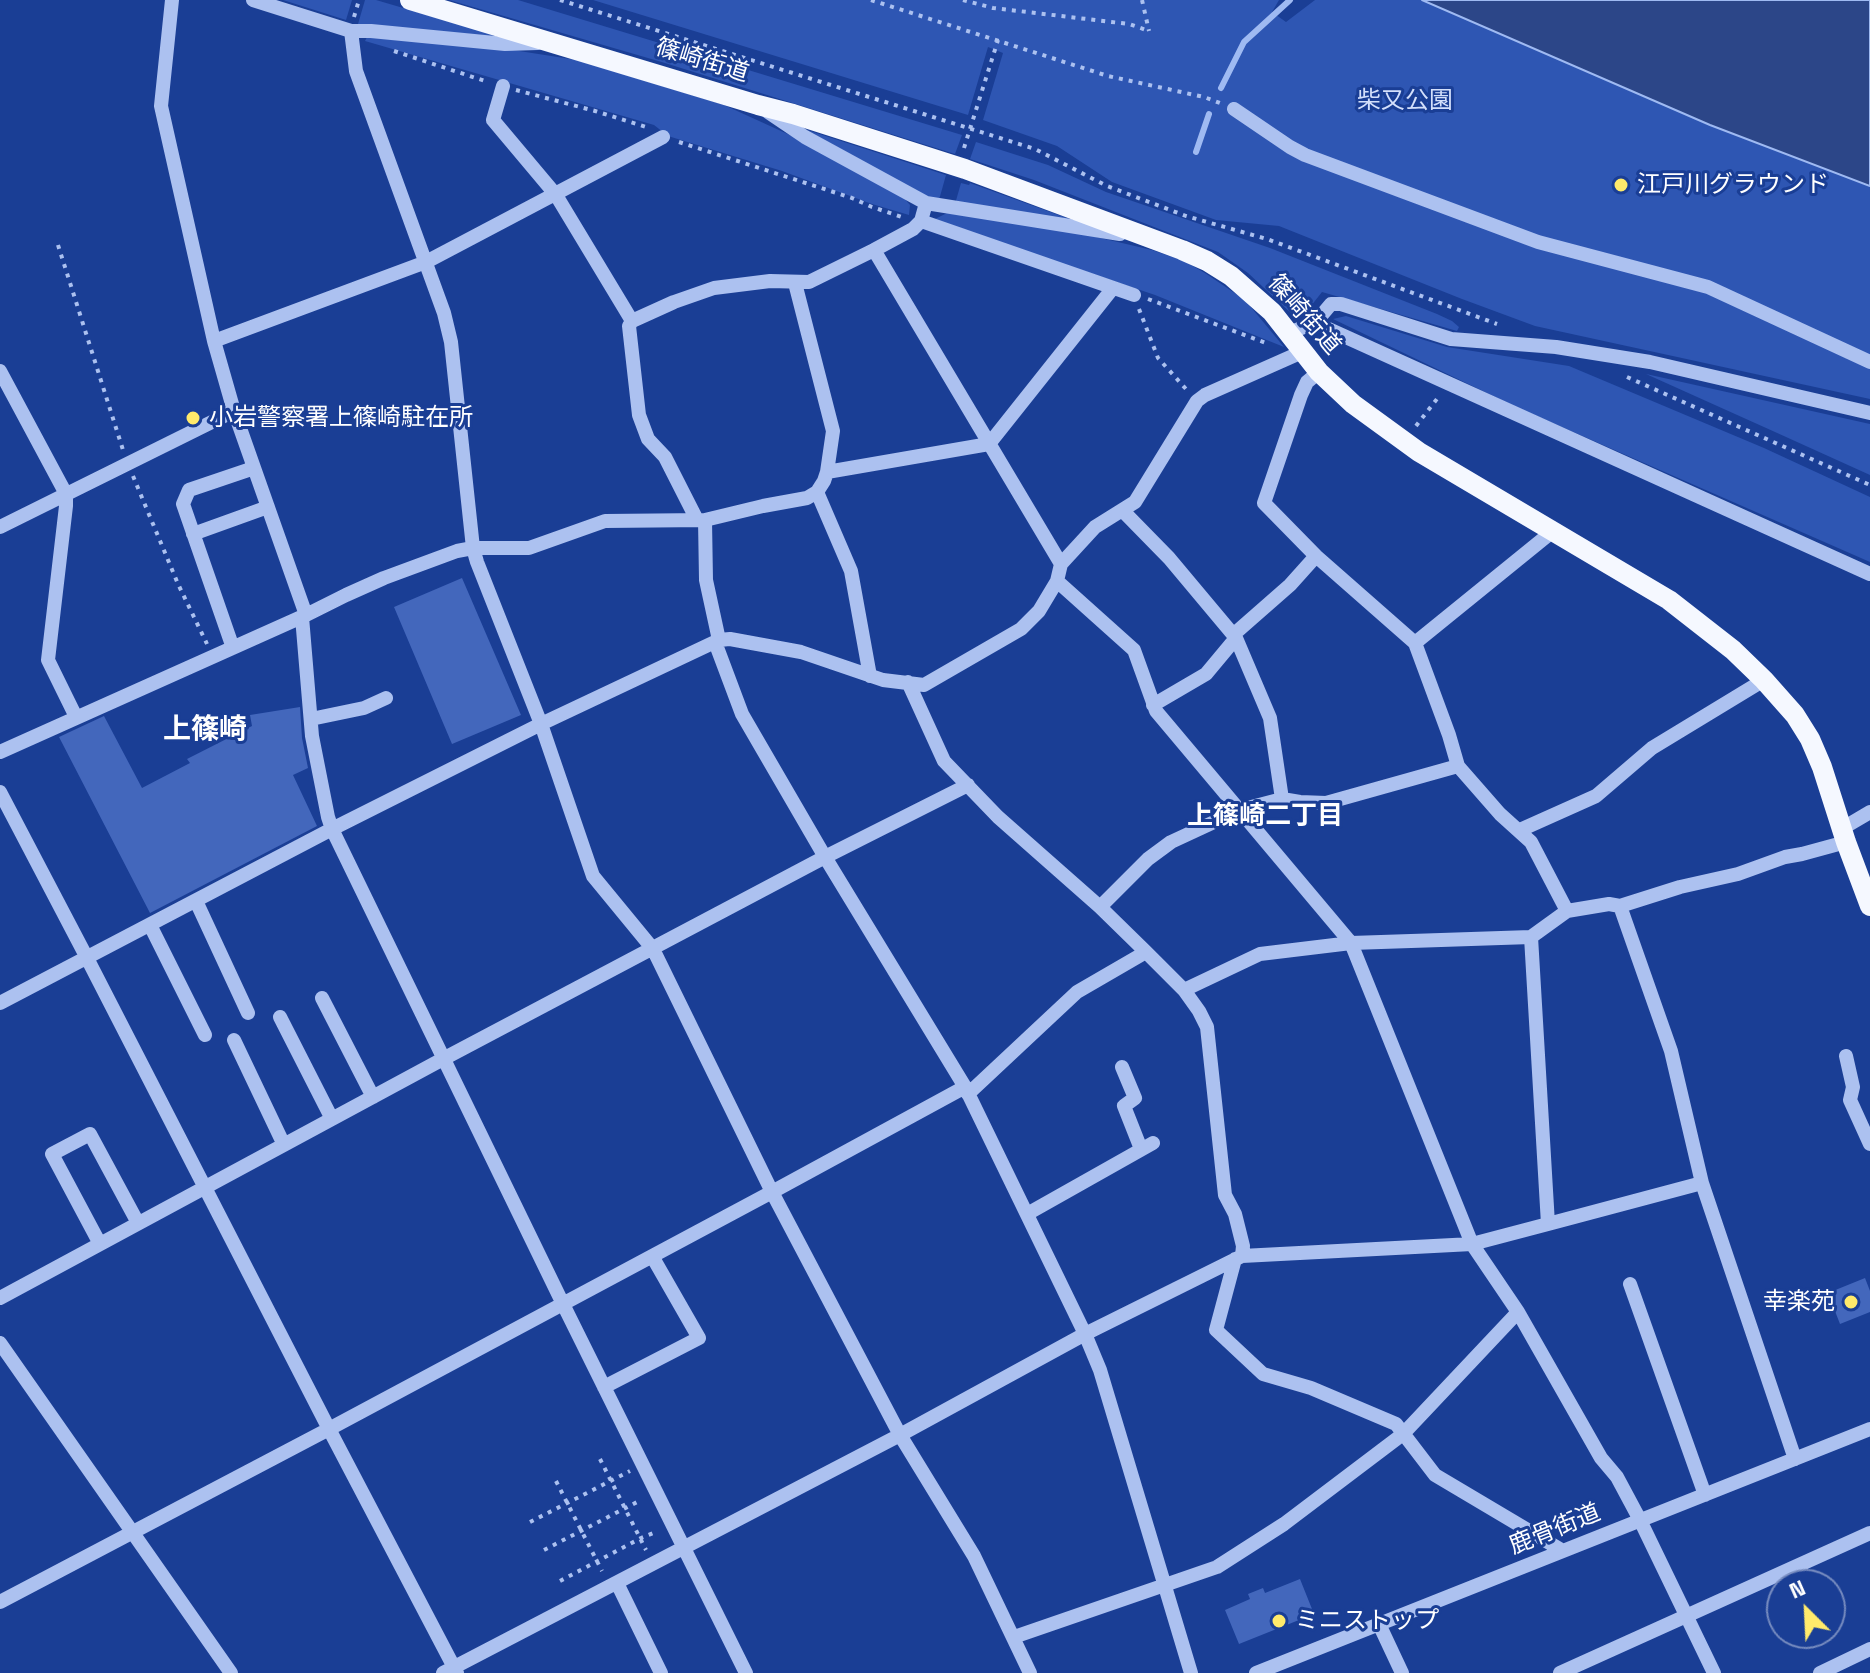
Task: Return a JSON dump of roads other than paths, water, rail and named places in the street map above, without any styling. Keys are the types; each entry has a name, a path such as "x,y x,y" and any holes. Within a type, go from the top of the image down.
{"main road":[{"name":"篠崎街道","path":"410,0 793,114 965,169 1207,261 1231,276 1264,304 1319,372 1353,404 1419,452 1669,600 1714,634 1764,680 1795,715 1810,739 1870,906"}],"street":[{"path":"172,0 161,106 214,341 234,411 304,616 312,736 332,829 746,1673"},
{"path":"253,0 351,31 505,44 555,43"},
{"path":"351,31 356,71 444,313 451,342 477,562 541,724 593,876 653,949 772,1192 900,1435 974,1556 1030,1673"},
{"path":"503,86 493,120 556,195 632,321"},
{"path":"758,105 805,137 926,203 1153,239"},
{"path":"1234,109 1305,155 1538,242 1708,287 1870,362"},
{"path":"214,341 426,262 663,137"},
{"path":"926,203 914,220 913,229 809,282 770,281 714,288 632,321 629,326 639,415 648,439 665,457 701,520 706,580 717,641 742,714 967,1091 1085,1334 1100,1370 1191,1673"},
{"path":"914,220 1134,295"},
{"path":"874,250 1061,564"},
{"path":"0,752 384,578 457,551 529,548 605,521 701,520 807,498 817,492 827,472 833,431 795,283"},
{"path":"827,472 989,444 1113,288"},
{"path":"1288,333 1315,323 1331,304 1341,304 1451,339 1556,347 1650,362 1870,413"},
{"path":"1315,323 1870,574"},
{"path":"0,1003 332,829 541,724 717,641 730,639 801,652 883,680 924,685 1021,629 1039,611 1057,581 1061,564 1095,527 1135,502 1197,401 1302,352"},
{"path":"0,371 66,494 48,660 76,717"},
{"path":"1319,372 1307,382 1301,395 1264,503 1316,556 1415,643 1458,766 1500,814 1531,842 1567,911"},
{"path":"0,527 234,411"},
{"path":"233,648 183,504 189,490 254,468"},
{"path":"817,492 851,571 870,676"},
{"path":"193,534 268,507"},
{"path":"1122,510 1169,558 1234,636 1270,718 1282,799"},
{"path":"1415,643 1553,531"},
{"path":"1153,705 1206,674 1234,636 1290,585 1316,556"},
{"path":"1057,581 1134,650 1156,711 1351,943 1472,1244 1518,1312 1601,1458 1617,1477 1714,1673"},
{"path":"1520,830 1596,796 1652,748 1764,680"},
{"path":"908,682 944,761 998,817 1100,907 1184,990 1207,1027 1225,1195 1235,1214 1243,1246 1216,1330 1263,1374 1311,1388 1396,1424 1435,1475 1563,1551"},
{"path":"311,719 364,708 386,698"},
{"path":"1100,907 1148,859 1171,842 1240,810 1282,799 1326,803 1458,766"},
{"path":"0,1298 443,1059 968,785"},
{"path":"0,792 452,1671 1085,1334 1238,1257 1472,1244 1702,1183"},
{"path":"1184,990 1260,954 1351,943 1531,937 1567,911 1609,904 1620,906 1802,854 1845,835 1870,812"},
{"path":"196,901 248,1013"},
{"path":"1620,906 1671,1051 1702,1183 1795,1459"},
{"path":"150,925 205,1035"},
{"path":"1531,937 1548,1224"},
{"path":"0,1602 967,1091 1077,992 1146,952"},
{"path":"322,998 373,1097"},
{"path":"280,1017 332,1119"},
{"path":"234,1040 284,1145"},
{"path":"1846,1056 1853,1087 1850,1100 1870,1144"},
{"path":"1027,1214 1147,1146 1124,1106 1135,1098 1122,1067"},
{"path":"100,1244 52,1154 90,1134 138,1223"},
{"path":"604,1387 699,1338 652,1256"},
{"path":"1630,1284 1705,1495"},
{"path":"1014,1637 1217,1567 1284,1524 1403,1434 1518,1312"},
{"path":"0,1343 231,1673"},
{"name":"鹿骨街道","path":"1256,1673 1870,1429"},
{"path":"1564,1672 1870,1533"},
{"path":"617,1583 661,1673"},
{"path":"1379,1624 1402,1673"},
{"path":"1820,1673 1841,1668 1870,1649"}],"waterway":[{"path":"1221,88 1244,42 1290,0"},
{"path":"1196,152 1209,114"}],"place":[{"name":"江戸川グラウンド","path":"1621,185"},
{"name":"小岩警察署上篠崎駐在所","path":"193,418"},
{"name":"幸楽苑","path":"1851,1302"},
{"name":"ミニストップ","path":"1279,1621"}],"district":[{"name":"上篠崎","path":"205,730"},
{"name":"上篠崎二丁目","path":"1265,817"}],"park label":[{"name":"柴又公園","path":"1405,101"}]}
